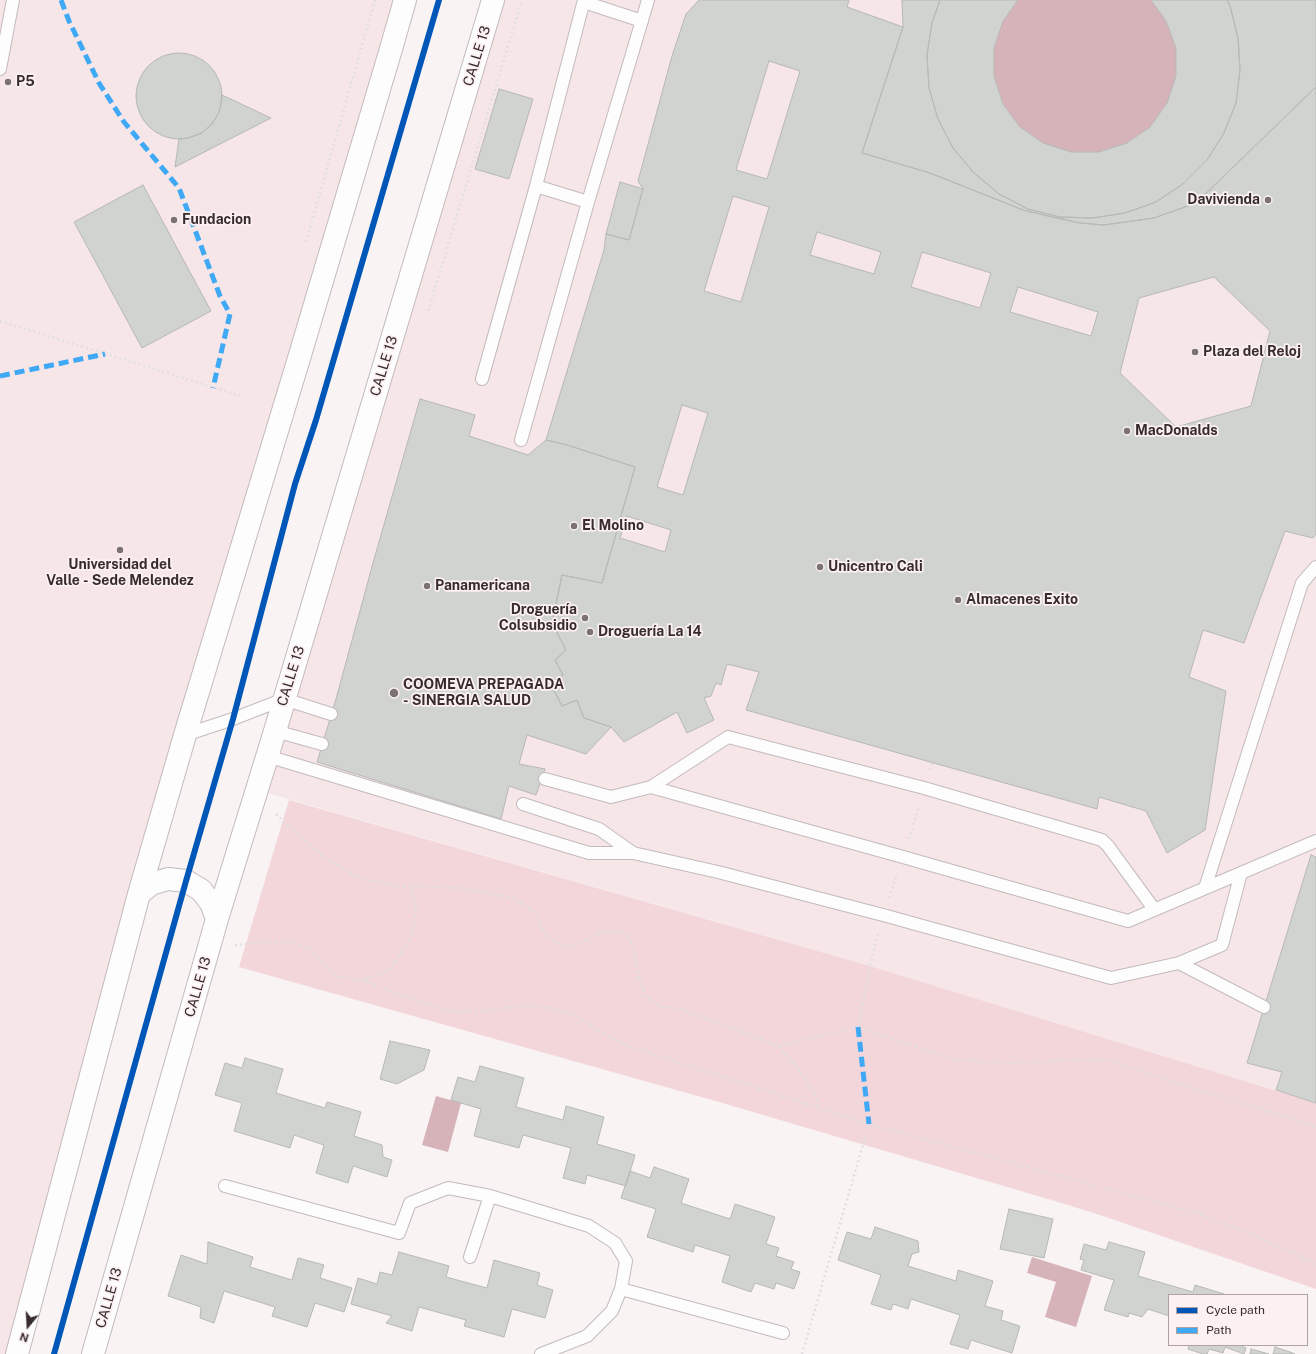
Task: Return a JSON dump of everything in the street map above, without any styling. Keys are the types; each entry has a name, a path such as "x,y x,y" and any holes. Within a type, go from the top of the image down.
{"main road":[{"path":"17,1354 139,894 184,735 309,324 405,0"},
{"name":"CALLE 13","path":"93,1354 217,919 275,731 493,0"},
{"path":"139,894 151,884 168,879 186,881 200,890 208,898 217,919"}],"lane":[{"path":"0,69 13,0"},
{"path":"521,440 588,202 648,0"},
{"path":"482,379 536,186 584,1 642,21"},
{"path":"536,186 588,202"},
{"path":"1205,888 1302,583 1316,567"},
{"path":"184,735 233,719 284,699 331,714"},
{"path":"275,731 322,744"},
{"path":"545,779 611,797 651,787 728,737 924,788 1102,840 1154,909"},
{"path":"267,756 589,852 633,854 718,872 883,915 1112,978 1179,963 1222,945 1241,872"},
{"path":"651,787 903,856 1128,921 1316,841"},
{"path":"523,804 599,829 633,854"},
{"path":"1179,963 1264,1007"},
{"path":"225,1186 399,1233 410,1204 448,1188 490,1196 588,1226 615,1243 626,1260 621,1289 612,1311 587,1336 541,1354"},
{"path":"470,1257 490,1196"},
{"path":"621,1289 783,1333"}],"path":[{"path":"0,321 241,396"},
{"path":"273,821 276,814 327,860 363,879 397,886 459,888 514,898 536,914 543,931 552,940 568,947 607,931 626,932 634,950 639,978 646,997 659,1006 680,1009 778,1046 794,1064 810,1086 821,1109"},
{"path":"365,981 383,974 390,968 408,944 414,927 416,909 412,887"},
{"path":"236,937 234,945 290,942 302,946 313,952 336,976 365,981 417,1001 452,1011 480,1011 522,1006 546,1007 576,1016 596,1029 626,1044 869,1124 1200,1214 1251,1234 1316,1264"},
{"path":"858,1027 870,966"},
{"path":"778,1046 858,1027 957,1060 1006,1063 1104,1059 1316,1127"},
{"path":"802,1354 869,1124"}],"shaded area":[{"name":"Universidad del Valle - Sede Melendez","path":"0,0 405,0 17,1354 0,1354"},
{"name":"Unicentro Cali","path":"493,0 1316,0 1316,1103 870,966 257,790"},
{"path":"1018,0 1151,0 1166,21 1176,48 1176,76 1167,103 1150,127 1127,143 1099,152 1071,152 1043,143 1020,127 1003,104 994,76 994,48 1003,21"},
{"path":"289,800 870,966 1316,1103 1316,1289 1058,1202 719,1102 239,967"},
{"path":"436,1096 461,1103 448,1152 422,1145"},
{"path":"1032,1257 1092,1276 1076,1327 1045,1317 1056,1282 1027,1273"}],"building":[{"path":"699,0 849,0 847,7 903,27 862,153 930,173 1023,210 1080,223 1104,225 1154,218 1196,203 1316,87 1316,534 1313,538 1285,531 1244,643 1203,630 1189,677 1226,691 1205,830 1167,853 1146,811 1099,797 1097,809 746,710 759,672 727,664 721,685 716,683 711,696 704,698 714,720 687,733 677,712 624,742 611,727 584,718 577,700 562,706 550,683 563,675 555,660 566,650 552,623 562,575 602,583 635,467 567,445 546,440 604,250 606,234 629,240 643,189 638,181 672,56 686,14","holes":["769,61 800,71 767,179 736,170","733,196 769,207 741,302 704,291","817,232 881,252 874,274 810,255","922,252 991,273 980,308 911,287","1214,277 1270,331 1251,406 1176,427 1120,373 1139,298","1018,287 1098,312 1091,336 1010,312","682,405 708,413 683,495 657,487","627,516 671,530 665,552 620,538"]},
{"path":"902,0 940,0 932,23 927,55 929,88 938,119 953,148 974,173 999,194 1028,209 1060,217 1093,218 1125,213 1156,202 1183,184 1207,160 1224,133 1236,103 1240,70 1238,38 1230,6 1227,0 1316,0 1316,87 1196,203 1154,218 1104,225 1080,223 1051,217 1023,210 930,173 862,153 903,27"},
{"path":"940,0 1018,0 1003,21 994,48 994,76 1003,104 1020,127 1043,143 1071,152 1099,152 1127,143 1150,127 1167,103 1176,76 1176,48 1166,21 1151,0 1227,0 1230,6 1238,38 1240,70 1236,103 1224,133 1207,160 1183,184 1156,202 1125,213 1093,218 1060,217 1028,209 999,194 974,173 953,148 938,119 929,88 927,55 932,23"},
{"path":"179,53 195,57 209,66 218,80 222,96 218,112 209,126 195,135 179,139 163,135 149,126 140,112 136,96 140,80 149,66 163,57"},
{"path":"499,89 533,99 509,179 475,169"},
{"path":"222,95 271,118 175,167 179,139 188,138 202,133 213,123 220,110"},
{"path":"620,182 643,189 629,240 606,234"},
{"path":"143,185 211,311 142,348 74,222"},
{"path":"420,399 475,415 469,436 528,455 546,440 567,445 635,467 602,583 562,575 552,623 566,650 555,660 563,675 550,683 562,706 577,700 584,718 611,727 586,754 527,735 519,764 545,769 536,795 509,786 501,819 317,762"},
{"path":"1311,855 1316,857 1316,1103 1276,1090 1282,1072 1247,1063"},
{"path":"390,1041 430,1050 424,1070 397,1084 380,1079"},
{"path":"245,1058 283,1069 276,1093 325,1108 327,1102 361,1112 354,1136 382,1145 383,1157 392,1160 387,1177 353,1166 348,1183 316,1173 324,1145 294,1135 290,1148 234,1131 242,1103 215,1095 225,1063 242,1068"},
{"path":"480,1066 524,1078 516,1107 563,1120 566,1106 604,1117 597,1144 635,1155 626,1186 587,1175 585,1184 563,1178 571,1148 523,1135 519,1148 474,1136 481,1109 451,1100 458,1077 475,1082"},
{"path":"654,1167 689,1179 681,1203 730,1219 735,1204 775,1217 766,1244 779,1248 776,1256 794,1262 791,1269 800,1272 794,1289 776,1283 774,1289 755,1283 751,1292 722,1282 730,1256 695,1245 693,1252 647,1237 656,1209 621,1198 630,1171 650,1178"},
{"path":"1009,1209 1053,1219 1044,1258 1000,1249"},
{"path":"875,1227 918,1241 919,1252 912,1254 908,1266 956,1281 958,1270 993,1281 985,1306 1003,1311 1001,1320 1020,1326 1012,1353 971,1340 968,1349 950,1344 960,1315 911,1299 908,1309 893,1304 891,1310 871,1304 881,1275 838,1260 847,1232 871,1239"},
{"path":"208,1242 253,1257 250,1267 292,1280 298,1258 324,1265 320,1278 352,1288 344,1312 315,1303 307,1327 272,1316 275,1307 224,1291 214,1323 200,1318 201,1307 168,1296 181,1255 207,1264"},
{"path":"1109,1242 1145,1252 1138,1276 1193,1292 1195,1285 1224,1294 1168,1294 1168,1316 1148,1309 1142,1317 1129,1313 1128,1317 1104,1310 1114,1280 1081,1270 1084,1260 1080,1259 1084,1244 1106,1250"},
{"path":"399,1252 449,1266 446,1277 487,1288 494,1260 540,1273 537,1285 553,1290 545,1318 512,1309 504,1337 464,1326 466,1320 419,1307 412,1331 386,1323 392,1316 351,1304 358,1278 377,1284 380,1272 392,1275"},
{"path":"1189,1346 1242,1346 1246,1348 1244,1354 1225,1347 1223,1353 1209,1349 1207,1354 1188,1349"},
{"path":"1275,1347 1290,1352 1295,1354 1273,1354"},
{"path":"1251,1349 1269,1354 1250,1354"}],"marked path":[{"path":"61,0 69,21 99,83 124,122 179,188 220,296 230,314 213,388"},
{"path":"0,376 105,354"},
{"path":"858,1027 869,1124"}],"cycle path":[{"path":"54,1354 186,881 233,719 295,484 316,420 439,0"}],"place":[{"name":"P5","path":"8,82"},
{"name":"Davivienda","path":"1268,200"},
{"name":"Fundacion","path":"174,220"},
{"name":"Plaza del Reloj","path":"1195,352"},
{"name":"MacDonalds","path":"1127,431"},
{"name":"El Molino","path":"574,526"},
{"name":"Universidad del Valle - Sede Melendez","path":"120,550"},
{"name":"Unicentro Cali","path":"820,567"},
{"name":"Panamericana","path":"427,586"},
{"name":"Almacenes Exito","path":"958,600"},
{"name":"Droguería Colsubsidio","path":"585,618"},
{"name":"Droguería La 14","path":"590,632"},
{"name":"COOMEVA PREPAGADA - SINERGIA SALUD","path":"394,693"}]}
